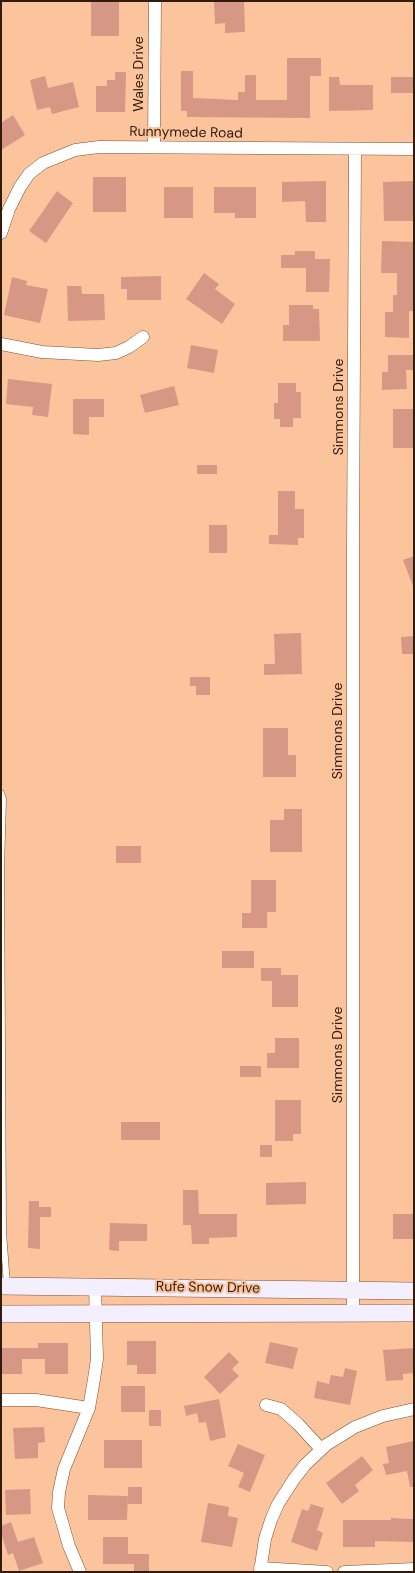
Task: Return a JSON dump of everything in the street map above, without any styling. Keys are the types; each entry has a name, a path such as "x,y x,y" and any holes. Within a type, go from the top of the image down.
{"main road":[{"name":"Rufe Snow Drive","path":"4,1286 414,1290"},
{"name":"Rufe Snow Drive","path":"1,1314 414,1313"}],"street":[{"name":"Wales Drive","path":"154,1 154,147"},
{"name":"Runnymede Road","path":"1,233 9,209 20,187 30,174 43,163 81,149 99,147 414,149"},
{"name":"Simmons Drive","path":"353,1312 353,552 355,149"},
{"path":"1,344 42,352 98,355 116,353 129,347 143,337"},
{"path":"80,1572 69,1546 58,1508 59,1492 64,1469 89,1408 97,1359 95,1287"},
{"path":"1,1400 36,1400 89,1408"},
{"path":"266,1405 281,1409 298,1424 320,1449"},
{"path":"327,1572 260,1570 265,1539 278,1504 294,1479 320,1449 355,1427 383,1416 414,1409"},
{"path":"344,1572 414,1569"}],"lane":[{"path":"1,793 3,799 1,869 4,1286"}],"building":[{"path":"91,1 119,1 119,36 91,36"},
{"path":"214,1 244,1 245,32 225,33 225,23 215,24"},
{"path":"287,58 321,58 321,76 310,76 310,118 187,117 187,111 181,111 181,71 193,71 193,98 238,100 238,92 245,92 245,75 256,75 256,100 287,100"},
{"path":"115,72 126,72 125,112 96,112 96,86 107,86 107,80 115,80"},
{"path":"45,76 48,88 73,82 79,107 52,114 50,107 37,110 30,80"},
{"path":"329,77 339,77 340,85 373,85 373,110 329,111"},
{"path":"391,77 414,77 414,93 391,93"},
{"path":"13,115 25,135 1,150 1,123"},
{"path":"93,177 126,177 126,212 93,212"},
{"path":"326,181 326,222 306,222 305,201 282,202 282,182"},
{"path":"414,181 414,221 384,221 383,182"},
{"path":"164,187 193,187 193,218 164,218"},
{"path":"214,187 256,187 256,218 235,218 235,213 214,213"},
{"path":"57,191 73,203 46,243 29,231"},
{"path":"382,241 414,242 414,311 409,311 409,338 385,337 385,312 393,312 393,295 397,295 397,273 381,273"},
{"path":"295,251 315,251 315,259 330,259 329,292 306,292 306,268 281,268 281,255 295,255"},
{"path":"204,273 219,284 215,289 235,304 222,324 186,299"},
{"path":"161,276 161,300 127,300 127,289 121,289 121,277"},
{"path":"12,277 27,281 26,285 48,289 40,323 4,315"},
{"path":"67,286 81,286 82,294 104,294 105,320 68,321"},
{"path":"289,305 313,305 313,309 319,309 320,341 283,341 283,325 289,325"},
{"path":"191,345 218,350 214,373 187,368"},
{"path":"388,355 414,355 414,370 406,370 407,389 382,390 382,372 388,372"},
{"path":"8,379 52,384 48,417 32,415 33,407 6,404"},
{"path":"278,383 296,383 296,392 301,392 301,418 293,418 293,427 280,427 280,419 274,419 274,403 278,403"},
{"path":"174,386 179,405 145,413 140,395"},
{"path":"73,399 104,399 104,417 89,417 89,435 73,434"},
{"path":"393,409 414,409 414,448 393,448"},
{"path":"197,465 217,465 217,474 197,474"},
{"path":"278,491 295,491 295,509 304,509 304,538 298,538 298,545 269,544 269,535 278,535"},
{"path":"209,525 227,525 227,553 209,553"},
{"path":"414,556 414,586 413,586 403,560"},
{"path":"301,633 302,674 264,675 264,664 275,664 274,634"},
{"path":"414,636 414,654 402,654 401,637"},
{"path":"190,677 210,677 210,695 196,695 196,686 190,686"},
{"path":"263,728 288,728 288,755 296,755 296,777 263,777"},
{"path":"284,809 302,809 302,852 270,852 270,820 284,820"},
{"path":"116,846 141,846 141,863 116,863"},
{"path":"251,880 276,880 276,912 267,912 267,928 242,928 242,913 251,913"},
{"path":"222,951 254,951 254,968 222,968"},
{"path":"261,968 281,968 281,975 298,975 298,1007 272,1007 272,981 261,981"},
{"path":"275,1038 299,1038 299,1068 267,1068 267,1053 275,1053"},
{"path":"240,1066 261,1066 261,1077 240,1077"},
{"path":"275,1100 301,1100 301,1134 293,1134 293,1141 275,1141"},
{"path":"121,1122 160,1122 160,1140 121,1140"},
{"path":"260,1145 272,1145 272,1157 260,1157"},
{"path":"306,1182 306,1204 266,1205 266,1183"},
{"path":"183,1190 198,1190 199,1214 237,1214 237,1237 209,1238 209,1244 192,1244 191,1225 183,1225"},
{"path":"29,1201 39,1201 39,1207 51,1207 51,1217 40,1217 40,1249 28,1248"},
{"path":"393,1214 414,1214 414,1239 393,1239"},
{"path":"110,1223 147,1224 147,1241 119,1241 119,1251 109,1250"},
{"path":"127,1341 156,1341 156,1374 137,1374 137,1365 127,1365"},
{"path":"270,1342 298,1348 293,1369 265,1363"},
{"path":"38,1343 68,1343 68,1374 45,1374 45,1359 22,1359 22,1374 1,1374 1,1348 38,1348"},
{"path":"414,1348 414,1373 403,1374 403,1380 386,1381 383,1350"},
{"path":"229,1352 239,1362 232,1369 239,1376 220,1394 204,1377"},
{"path":"345,1368 357,1371 350,1405 314,1398 317,1381 329,1384 331,1375 343,1377"},
{"path":"121,1386 145,1386 145,1412 121,1412"},
{"path":"219,1399 226,1437 210,1441 206,1422 199,1423 197,1413 186,1416 184,1406"},
{"path":"149,1410 161,1410 161,1426 149,1426"},
{"path":"44,1427 45,1442 38,1443 38,1458 15,1459 13,1428"},
{"path":"104,1440 142,1440 142,1468 104,1468"},
{"path":"414,1441 414,1487 410,1487 407,1471 386,1475 383,1464 389,1463 386,1447"},
{"path":"238,1444 265,1455 250,1492 238,1487 244,1473 228,1466"},
{"path":"362,1456 373,1470 355,1485 359,1491 342,1504 326,1483"},
{"path":"128,1487 142,1487 142,1504 128,1504"},
{"path":"30,1489 31,1514 6,1515 5,1490"},
{"path":"88,1495 128,1496 127,1520 88,1520"},
{"path":"208,1503 229,1507 228,1516 238,1518 232,1547 201,1542"},
{"path":"311,1504 324,1508 317,1530 323,1533 317,1551 291,1542 302,1509 308,1511"},
{"path":"391,1518 414,1519 414,1542 375,1541 375,1547 343,1547 343,1520 391,1520"},
{"path":"11,1522 18,1542 34,1537 43,1563 19,1571 13,1553 8,1555 1,1533 1,1526"},
{"path":"103,1537 128,1537 128,1554 149,1554 149,1572 134,1572 134,1564 103,1564"}]}
